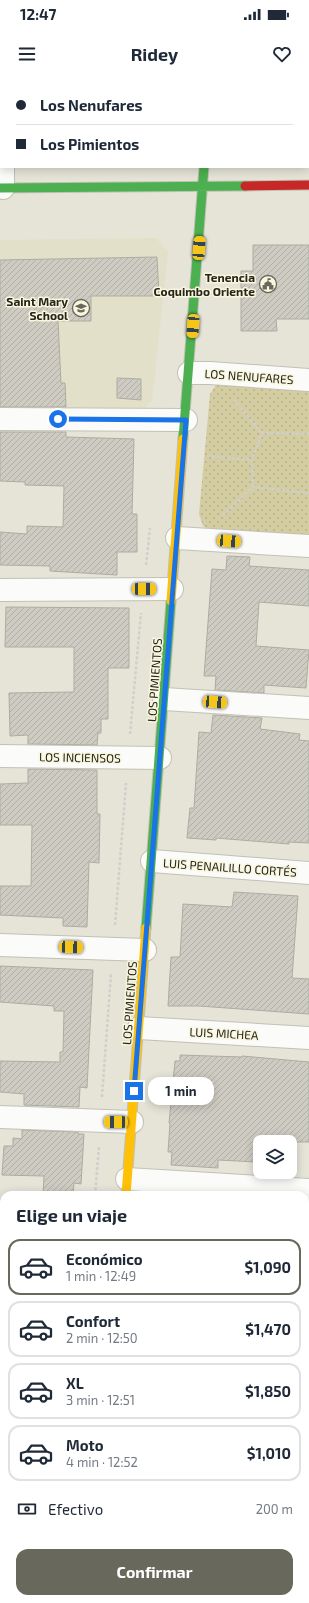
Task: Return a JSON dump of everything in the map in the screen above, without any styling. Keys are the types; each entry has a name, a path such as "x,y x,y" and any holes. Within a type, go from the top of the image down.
{"street":[{"path":"3,168 2,188 309,185"},
{"name":"LOS PIMIENTOS","path":"127,1187 172,589 187,538 186,420 200,373 204,168"},
{"name":"LOS NENUFARES","path":"200,373 309,380"},
{"path":"0,419 186,420"},
{"path":"187,538 309,546"},
{"path":"0,590 172,589"},
{"path":"164,699 309,708"},
{"name":"LOS INCIENSOS","path":"0,756 160,758"},
{"name":"LUIS PENAILILLO CORTÉS","path":"152,861 309,873"},
{"path":"0,945 145,950"},
{"name":"LUIS MICHEA","path":"139,1028 309,1038"},
{"path":"0,1117 132,1122"},
{"path":"127,1187 309,1190"}],"path":[{"path":"200,373 262,433 309,434"},
{"path":"253,487 252,460 262,433"},
{"path":"220,457 252,460"},
{"path":"187,538 253,487 309,493"},
{"path":"96,1191 128,757 150,528"}],"shaded area":[{"name":"Saint Mary School","path":"156,238 168,252 152,401 136,415 0,411 0,240"},
{"path":"227,382 309,387 309,537 212,531 203,526 199,514 210,394 216,385"}],"building":[{"name":"Tenencia Coquimbo Oriente","path":"253,245 309,245 309,319 276,319 277,331 241,331 241,271 253,271"},
{"path":"157,257 159,296 91,296 91,321 58,321 61,383 65,383 66,407 0,407 0,260"},
{"path":"117,378 141,379 141,400 117,398"},
{"path":"0,432 66,432 66,437 134,439 132,514 137,514 137,552 117,552 117,575 50,571 50,566 0,565 0,532 27,534 27,526 63,527 64,486 25,485 25,482 0,481"},
{"path":"227,556 250,557 249,566 309,570 309,606 259,602 256,646 309,650 306,688 264,685 264,693 215,690 216,676 204,676 212,569 226,570"},
{"path":"6,607 129,608 129,668 108,668 108,719 101,719 101,733 98,733 97,745 28,744 28,735 10,736 9,693 74,692 74,647 5,647"},
{"path":"213,715 262,718 260,729 300,734 299,740 309,741 309,843 289,842 289,844 216,838 216,840 187,838 190,808 194,808 199,732 211,733"},
{"path":"28,769 97,770 97,814 100,814 99,863 89,862 87,927 63,926 63,918 0,915 0,886 31,886 32,825 0,825 0,784 28,783"},
{"path":"234,892 298,896 292,978 309,979 309,1014 199,1006 168,1006 171,957 180,957 183,904 232,907"},
{"path":"0,966 93,970 87,1088 80,1087 79,1107 24,1105 24,1094 0,1092 0,1061 60,1062 60,1052 63,1052 64,1011 54,1011 54,1006 0,1002"},
{"path":"180,1055 242,1056 309,1062 309,1142 297,1142 297,1135 253,1135 253,1162 218,1160 218,1168 171,1165 172,1152 168,1152 169,1123 175,1061 180,1061"},
{"path":"22,1130 78,1132 78,1134 84,1134 81,1184 74,1183 73,1191 43,1191 44,1176 2,1175 4,1146 13,1146 13,1138 22,1139"}],"traffic: fast":[{"path":"183,439 204,168"},
{"path":"0,188 245,186"},
{"path":"146,928 171,601"}],"traffic: slow":[{"path":"171,601 183,439"},
{"path":"126,1191 146,928"}],"traffic: jam":[{"path":"245,186 309,185"}],"place":[{"name":"Tenencia Coquimbo Oriente","path":"268,284"},
{"name":"Saint Mary School","path":"81,308"}],"route":[{"path":"58,419 186,420 134,1091"}]}
